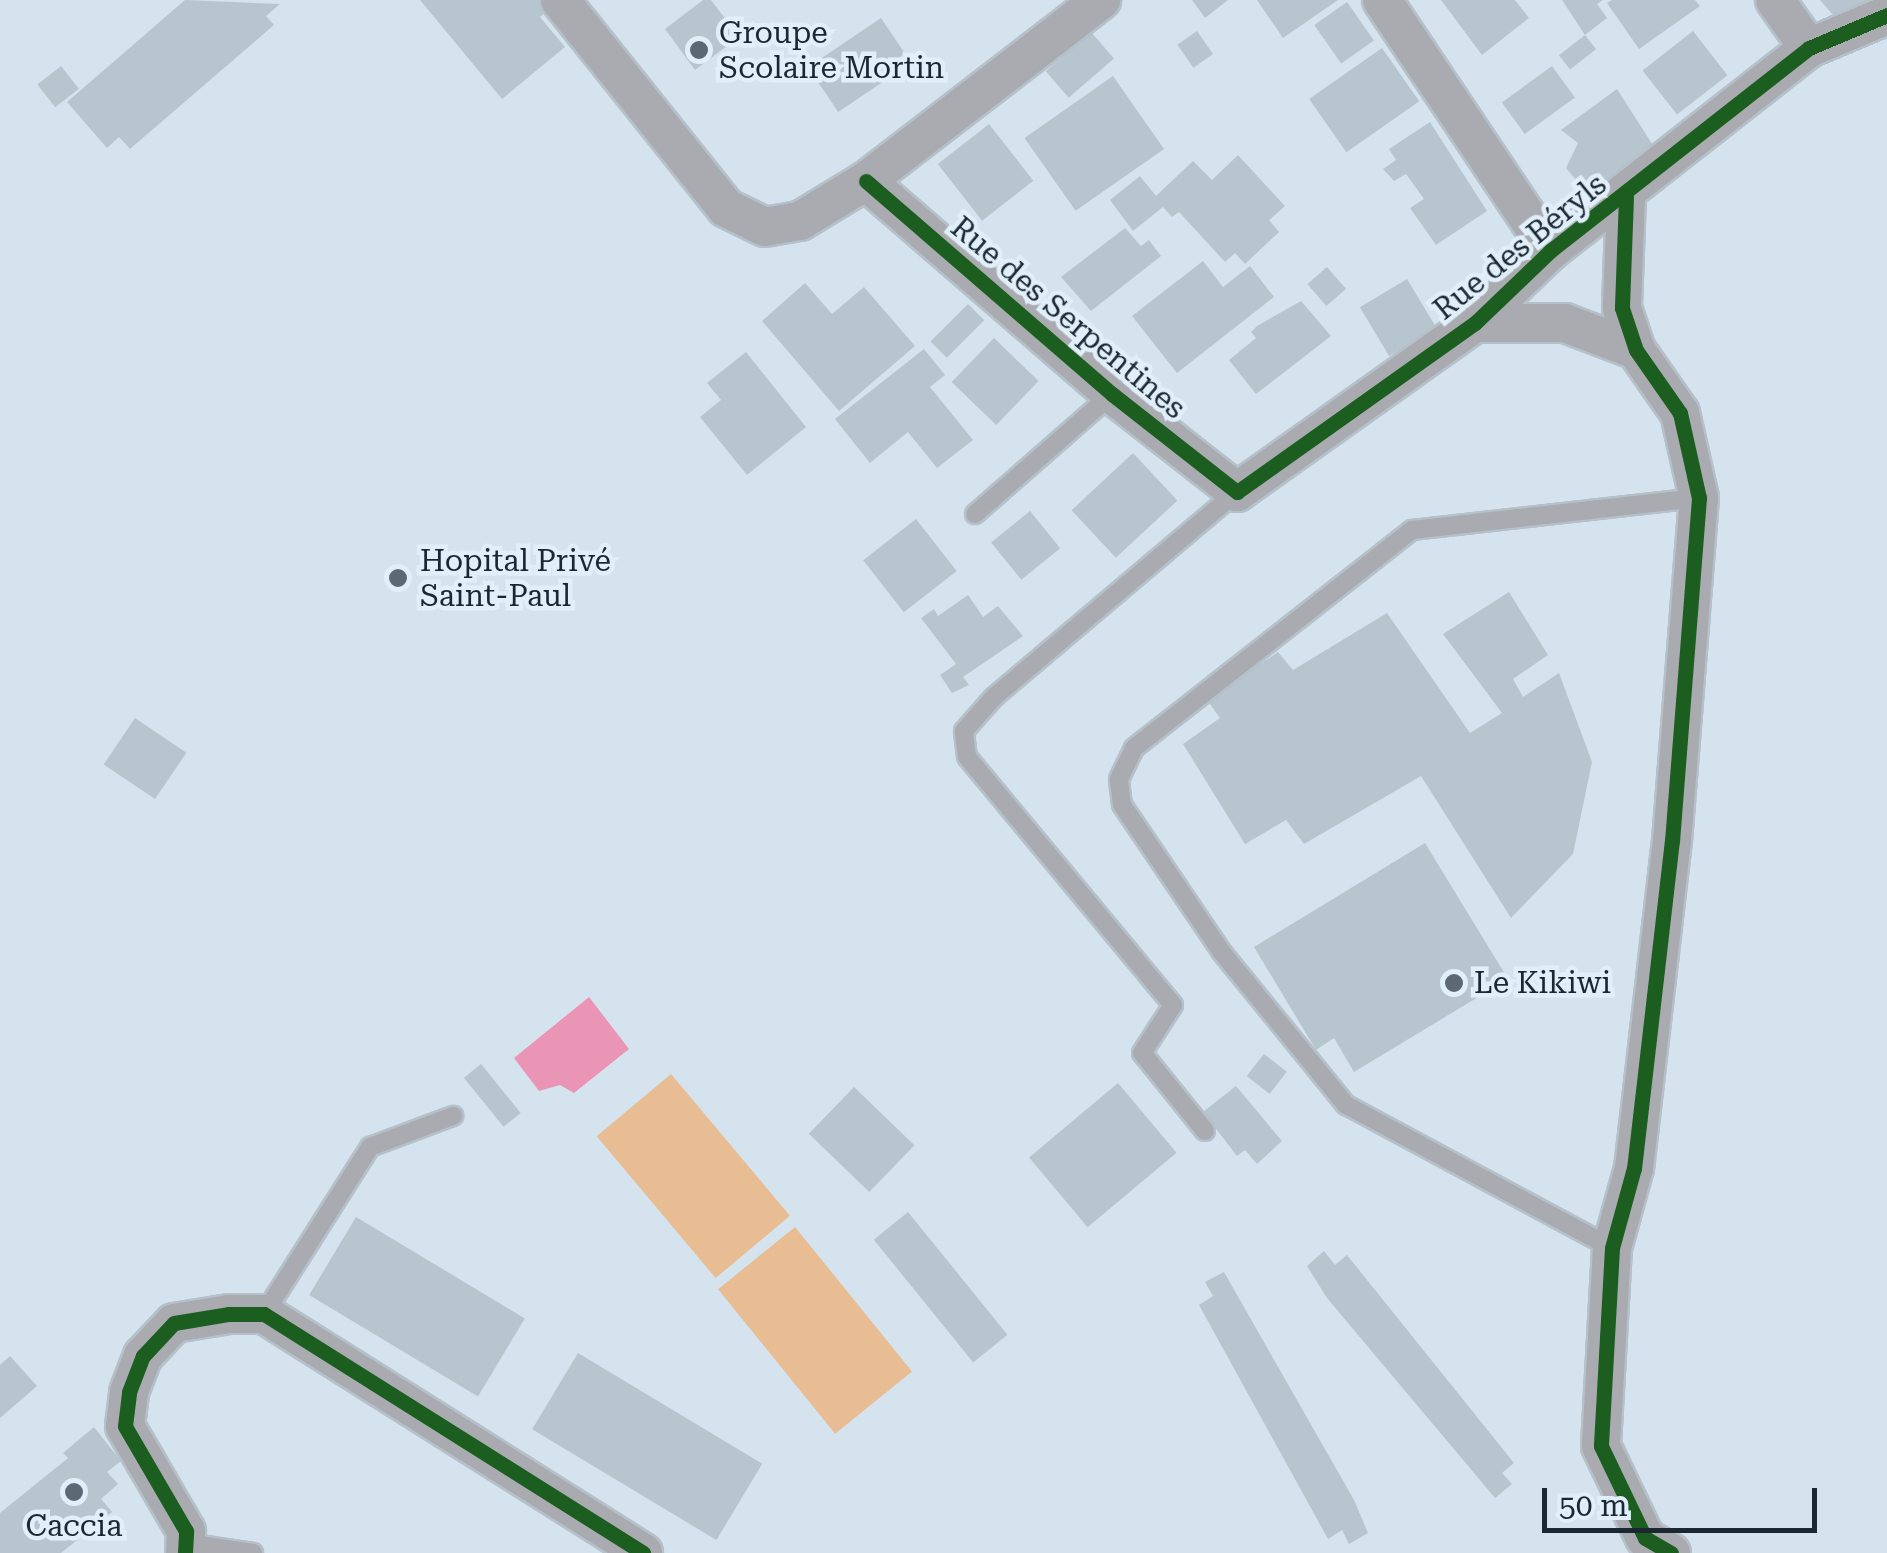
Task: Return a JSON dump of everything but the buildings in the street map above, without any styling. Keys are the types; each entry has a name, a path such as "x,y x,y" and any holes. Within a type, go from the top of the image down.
{"street":[{"path":"560,0 726,208 744,222 765,227 800,221 866,181 1101,0"},
{"path":"1382,0 1550,251"},
{"path":"1775,0 1810,48"},
{"name":"Rue des Béryls","path":"1237,492 1475,322 1550,251 1626,197 1810,48 1887,15"},
{"name":"Rue des Serpentines","path":"866,181 1112,394 1237,492"},
{"path":"1626,197 1622,308 1636,350 1680,413 1699,498 1672,840 1634,1168 1612,1248 1601,1446 1646,1538 1672,1553"},
{"path":"1475,322 1565,323 1636,350"},
{"path":"186,1548 125,1426 129,1392 142,1356 174,1323 264,1314 643,1553"}],"lane":[{"path":"975,514 1112,394"},
{"path":"1205,1131 1142,1053 1172,1005 967,757 964,731 994,697 1237,492"},
{"path":"1612,1248 1346,1105 1220,951 1122,806 1120,779 1134,748 1412,530 1699,498"},
{"path":"264,1314 370,1146 453,1116"},
{"path":"186,1548 253,1553"}],"shaded area":[{"path":"589,997 629,1049 574,1093 560,1085 539,1091 514,1058"},
{"path":"671,1074 790,1216 716,1278 597,1136"},
{"path":"795,1227 912,1372 835,1434 718,1289"}],"cycle path":[{"path":"866,181 1112,394 1237,492 1475,323 1550,251 1809,48 1887,15"},
{"path":"1626,197 1622,308 1636,350 1680,413 1699,498 1672,840 1634,1168 1612,1248 1601,1446 1645,1538 1671,1553"},
{"path":"185,1553 186,1531 125,1426 129,1392 143,1356 174,1323 229,1314 264,1314 643,1553"}],"place":[{"name":"Groupe Scolaire Mortin","path":"699,50"},
{"name":"Hopital Privé Saint-Paul","path":"398,578"},
{"name":"Le Kikiwi","path":"1454,983"},
{"name":"Caccia","path":"74,1492"}]}
